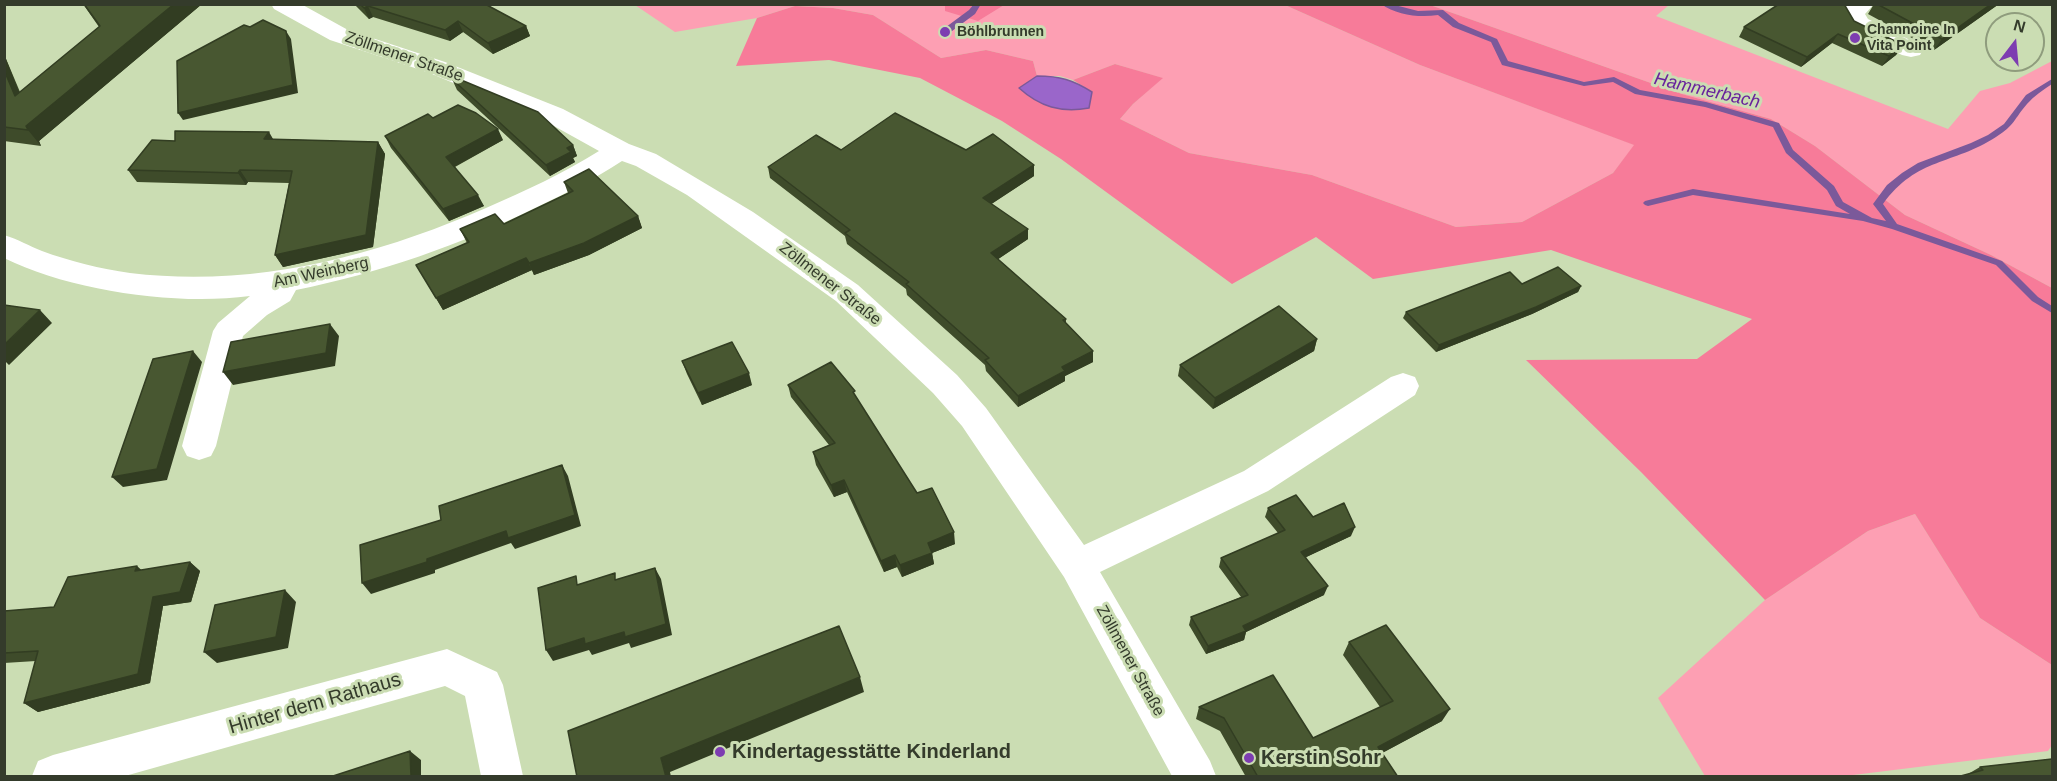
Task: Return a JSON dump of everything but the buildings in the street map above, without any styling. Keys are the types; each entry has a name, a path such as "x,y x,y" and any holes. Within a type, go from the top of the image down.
{"street":[{"name":"Zöllmener Straße","path":"282,4 339,35 436,67 554,115 619,150 646,160 697,189 797,256 870,314 945,384 974,417 1077,566 1195,777"},
{"path":"1858,8 1858,24 1911,50"},
{"name":"Am Weinberg","path":"4,245 35,261 105,280 156,287 284,283 340,272 395,256 479,223 599,164 619,150"},
{"path":"199,446 230,332 256,307 279,293 284,283"},
{"path":"1077,566 1256,482 1403,386"},
{"name":"Hinter dem Rathaus","path":"53,777 447,667 483,684 502,777"}],"shaded area":[{"path":"945,4 945,11 1004,5 1285,5 1420,65 1635,145 1613,173 1522,222 1456,227 1312,175 1189,153 1120,119 1162,78 1115,64 1073,80 1060,76 1037,76 1033,61 986,50 941,58 873,15 833,8 795,6 757,18 675,32 635,5"},
{"path":"945,4 1004,5 978,21 945,11"},
{"path":"1285,5 1430,5 1682,94 1771,119 1815,146 1905,215 1991,255 2052,288 2052,665 1980,618 1915,514 1868,531 1765,600 1641,472 1526,360 1697,359 1752,319 1551,250 1373,279 1316,237 1232,284 1061,159 1002,121 920,78 829,60 736,66 757,18 795,6 833,8 873,15 941,58 986,50 1033,61 1037,76 1020,88 1092,92 1073,80 1115,64 1163,78 1133,104 1120,119 1189,153 1312,175 1456,227 1522,222 1613,173 1634,145 1420,65"},
{"path":"1430,5 1669,5 1656,16 1948,129 1980,91 2010,83 2031,72 2045,72 2045,65 2052,61 2052,288 1991,255 1905,215 1815,146 1771,119 1682,94"},
{"path":"1037,76 1066,79 1092,92 1089,108 1069,110 1051,107 1035,100 1019,88"},
{"path":"1915,514 1980,618 2052,665 2052,745 2048,751 1845,776 1705,776 1658,698 1765,600 1868,531"}],"waterway":[{"path":"945,32 972,12 978,4"},
{"name":"Hammerbach","path":"1384,4 1411,13 1440,12 1456,25 1494,41 1505,63 1584,84 1614,79 1638,92 1706,105 1776,125 1789,151 1831,188 1839,204 1869,221 1894,226"},
{"path":"1894,226 1878,204 1890,187 1921,165 1991,137 2010,123 2029,97 2052,81"},
{"path":"1648,203 1693,192 1860,219"},
{"name":"Hammerbach","path":"1894,226 1999,263 2035,299 2052,310"}],"place":[{"name":"Böhlbrunnen","path":"945,32"},
{"name":"Channoine In Vita Point","path":"1855,38"},
{"name":"Kindertagesstätte Kinderland","path":"720,752"},
{"name":"Kerstin Sohr","path":"1249,758"}]}
